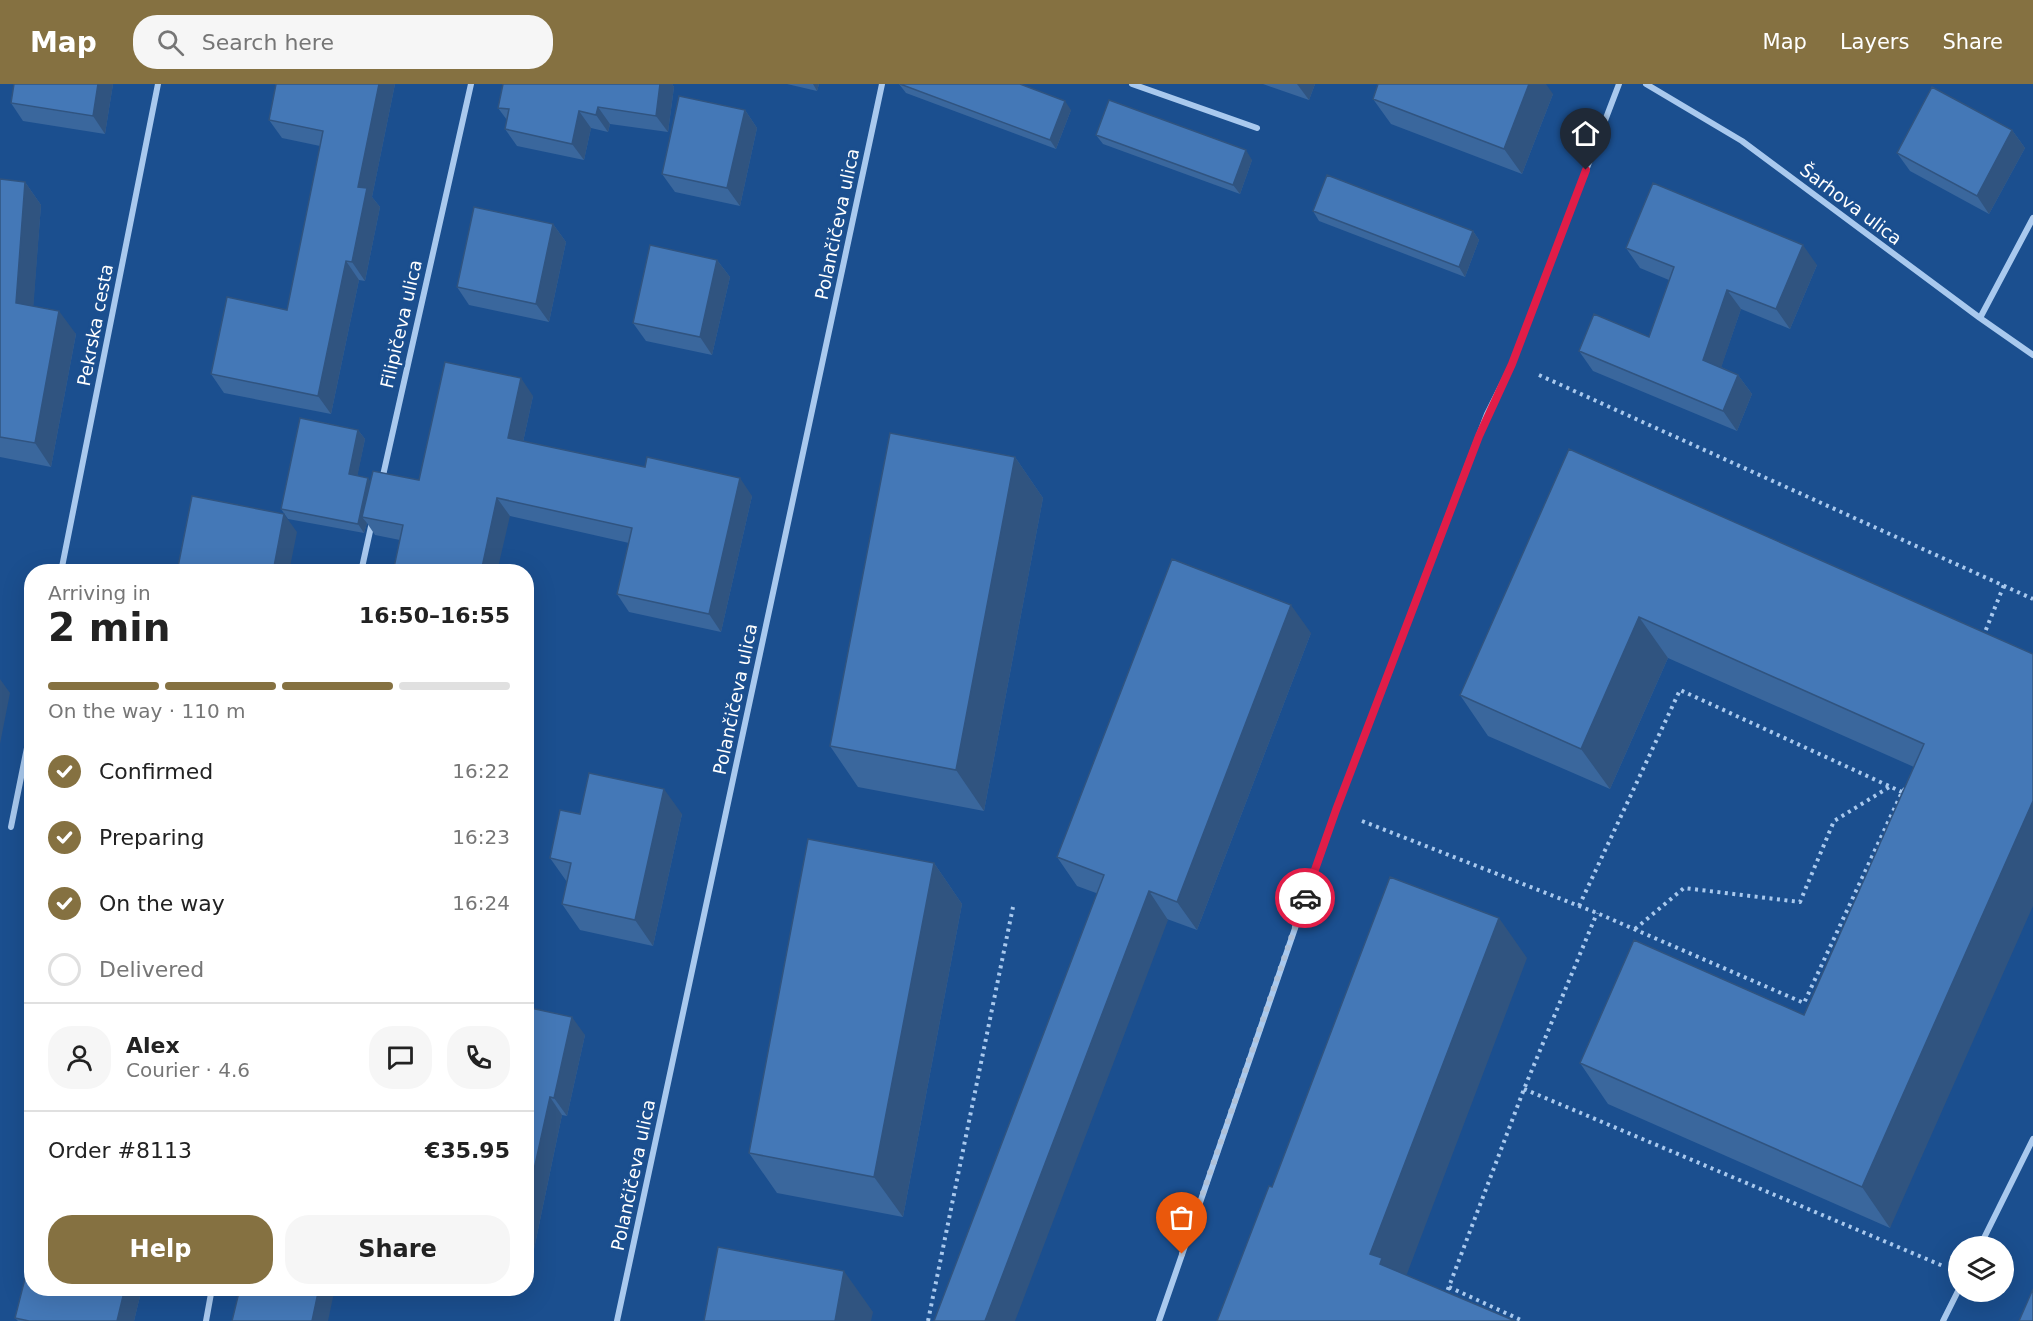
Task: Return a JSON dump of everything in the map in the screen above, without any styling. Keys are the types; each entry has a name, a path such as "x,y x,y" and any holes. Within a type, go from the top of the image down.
{"street":[{"name":"Pekrska cesta","path":"64,564 158,84"},
{"name":"Filipičeva ulica","path":"380,490 471,84"},
{"name":"Polančičeva ulica","path":"617,1321 882,84"},
{"path":"1132,84 1257,128"},
{"path":"1160,1321 1336,810 1487,414 1512,364 1619,84"},
{"name":"Šarhova ulica","path":"1646,84 1742,141 2033,355"},
{"path":"1980,318 2033,218"},
{"path":"363,564 374,513"},
{"path":"11,827 24,763"},
{"path":"1985,1236 2033,1139"},
{"path":"206,1321 211,1296"},
{"path":"1943,1321 1952,1302"}],"path":[{"path":"1512,364 1556,381 2033,599"},
{"path":"1982,639 2004,585"},
{"path":"1579,906 1680,690 1902,792"},
{"path":"1336,810 1597,913 1804,1003 1902,792 1910,784"},
{"path":"1635,929 1684,888 1800,902 1834,821 1892,786"},
{"path":"928,1321 1013,907"},
{"path":"1443,1304 1524,1089 1597,913"},
{"path":"1524,1089 1948,1269"},
{"path":"1449,1287 1523,1321"}],"building":[{"path":"14,84 98,84 93,116 11,103"},
{"path":"276,84 379,84 358,187 367,188 352,262 346,261 318,396 211,374 227,297 287,310 323,131 269,120"},
{"path":"503,84 660,84 656,116 598,107 596,115 579,111 572,144 505,129 509,109 498,108"},
{"path":"900,84 1020,84 1065,101 1050,140"},
{"path":"1378,84 1529,84 1504,149 1373,99"},
{"path":"1932,87 2012,130 1977,196 1897,153"},
{"path":"679,96 745,110 727,188 662,174"},
{"path":"1109,100 1246,150 1233,185 1096,135"},
{"path":"1327,175 1473,231 1459,267 1313,211"},
{"path":"0,179 25,182 16,303 59,311 35,443 0,437"},
{"path":"1653,183 1803,245 1776,309 1727,290 1703,360 1738,375 1723,411 1579,351 1594,314 1649,337 1674,267 1626,248"},
{"path":"474,207 553,224 536,304 457,287"},
{"path":"650,245 717,260 700,337 633,323"},
{"path":"445,362 521,378 508,438 645,467 647,457 740,478 709,614 617,594 632,528 497,498 483,564 395,564 403,525 362,517 373,471 419,480"},
{"path":"300,418 358,430 349,474 368,478 358,524 281,509"},
{"path":"890,433 1015,457 956,770 830,746"},
{"path":"1569,449 2033,654 2033,801 1862,1187 1580,1063 1634,940 1804,1015 1924,744 1639,617 1581,749 1460,695"},
{"path":"192,496 284,514 275,564 179,564"},
{"path":"1172,559 1291,605 1177,902 1149,891 985,1321 934,1321 1104,875 1057,857"},
{"path":"589,773 664,789 635,920 562,904 571,863 550,858 560,810 580,814"},
{"path":"808,839 934,863 874,1177 749,1153"},
{"path":"1390,877 1499,918 1370,1254 1382,1258 1380,1264 1515,1321 1217,1321 1269,1186 1272,1187"},
{"path":"534,1009 572,1017 554,1098 550,1097 534,1170"},
{"path":"718,1247 844,1271 835,1321 704,1321"},
{"path":"24,1283 24,1296 123,1296 117,1321 29,1321 15,1318"},
{"path":"2033,1289 2033,1321 2019,1321"},
{"path":"238,1296 317,1296 312,1321 232,1321"}],"way so far":[{"path":"1182,1254 1305,898"}],"route":[{"path":"1305,898 1336,810 1487,414 1512,364 1586,170"}]}
